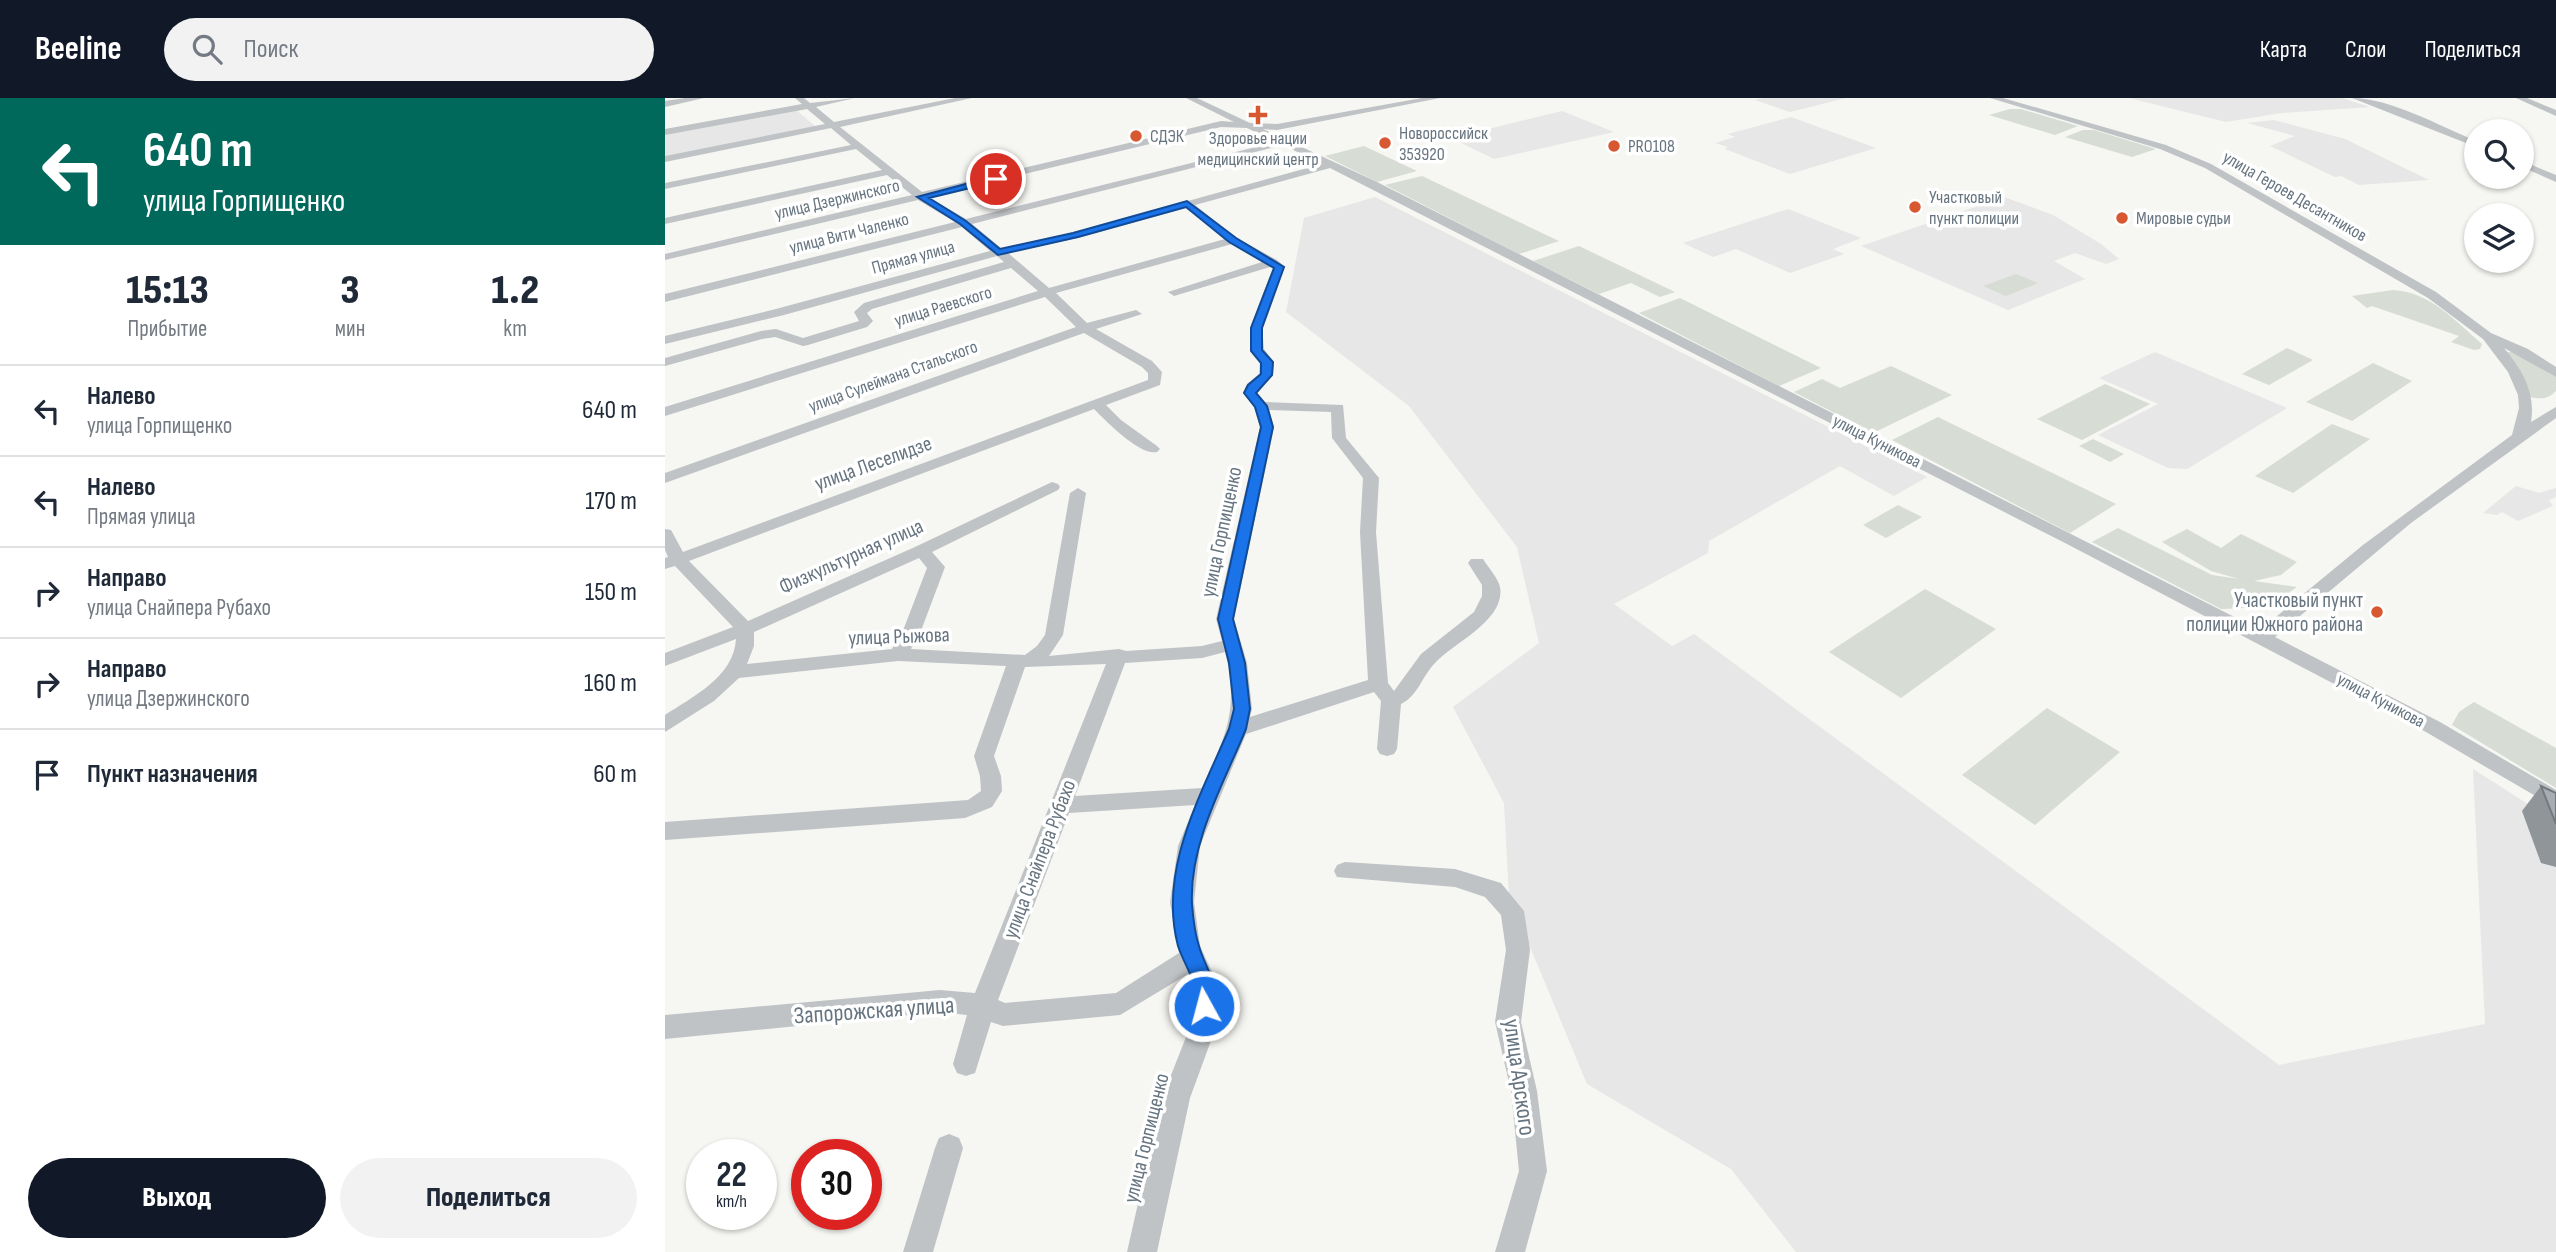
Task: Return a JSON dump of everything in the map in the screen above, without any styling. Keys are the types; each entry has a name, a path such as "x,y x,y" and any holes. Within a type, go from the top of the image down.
{"street":[{"path":"665,104 700,98"},
{"path":"799,98 921,197 963,222 1047,292 1085,328"},
{"path":"665,132 851,98"},
{"path":"665,159 968,98"},
{"name":"улица Куникова","path":"1190,98 1225,120 1274,134 2262,638 2433,727 2556,800"},
{"path":"1274,134 1436,98"},
{"path":"1250,126 1274,134 1453,98"},
{"name":"улица Героев Десантников","path":"1994,98 2163,147 2208,166 2433,295 2486,336 2523,352 2556,373"},
{"path":"2356,98 2464,139"},
{"path":"2520,98 2556,113"},
{"name":"улица Дзержинского","path":"665,257 921,197 1225,120"},
{"name":"улица Вити Чаленко","path":"665,298 963,222 1274,134"},
{"path":"665,186 859,146"},
{"name":"Прямая улица","path":"665,340 780,312 998,252 1075,236 1332,164"},
{"path":"2534,169 2556,179"},
{"path":"665,221 890,171"},
{"path":"1187,204 1233,240 1273,262"},
{"name":"улица Раевского","path":"665,412 1047,292 1233,240"},
{"path":"1174,292 1273,262"},
{"name":"улица Горпищенко","path":"1142,1252 1176,1098 1203,1027 1205,985 1188,946 1182,902 1189,846 1238,729 1242,709 1232,644 1225,619 1267,427 1261,406 1250,393 1252,387 1266,375 1267,362 1257,351 1256,328 1273,288 1271,284 1279,270 1273,262"},
{"path":"665,362 776,333 803,342 863,324 867,321 860,312 868,306 1011,264"},
{"name":"улица Сулеймана Стальского","path":"665,478 1085,328 1136,314"},
{"name":"улица Леселидзе","path":"671,561 1155,382 1155,372 1147,364 1085,328"},
{"path":"2486,336 2514,370 2527,405 2519,434"},
{"path":"1097,403 1116,423 1152,449"},
{"path":"2527,405 2556,405"},
{"path":"1261,406 1338,408 1339,438 1371,478 1367,532 1384,692 1387,749"},
{"path":"2262,638 2418,511 2519,434 2556,411"},
{"name":"Физкультурная улица","path":"665,660 745,629 921,551 1052,487"},
{"path":"665,831 965,810 983,804 991,795 992,776 984,756 1025,660 1044,650 1054,635 1071,549 1078,493"},
{"path":"665,534 671,561 745,629 747,645 736,672 665,725"},
{"path":"898,655 913,628 936,567 921,551"},
{"path":"1238,729 1357,688 1403,695 1428,658 1482,615 1491,596 1491,585 1477,563"},
{"name":"улица Рыжова","path":"736,672 898,655 1047,662 1119,655 1202,652 1232,644"},
{"name":"улица Снайпера Рубахо","path":"966,1064 983,1005 1119,655"},
{"path":"1060,805 1211,796"},
{"name":"улица Арского","path":"1345,871 1455,878 1493,890 1512,911 1518,950 1508,1022 1524,1091 1533,1171 1510,1252"},
{"name":"Запорожская улица","path":"665,1027 940,1001 983,1005 1003,1015 1120,1004 1193,957"},
{"path":"918,1252 949,1148"}],"shaded area":[{"path":"1846,98 1790,112 1755,100"},
{"path":"2129,98 2342,98 2370,107 2281,113 2226,122"},
{"path":"795,109 816,127 665,156 665,134"},
{"path":"2021,109 2078,126 2055,135 1989,115"},
{"path":"1562,111 1614,132 1494,159 1451,138"},
{"path":"1791,117 1876,148 1790,174 1715,143 1735,137 1728,134"},
{"path":"2274,120 2345,139 2429,180 2359,185 2341,176 2335,177 2270,146 2295,136 2247,123"},
{"path":"2083,130 2094,130 2156,149 2132,157 2065,137"},
{"path":"1364,146 1417,171 1377,182 1325,156"},
{"path":"1422,176 1559,241 1519,254 1385,185"},
{"path":"1375,197 1927,477 1894,496 1840,466 1709,541 1708,553 1614,604 1672,646 1694,634 2279,1065 2485,1024 2473,769 2556,822 2556,1252 1796,1252 1731,1169 1587,1084 1509,896 1504,803 1453,707 1539,643 1517,547 1409,406 1286,312 1304,218"},
{"path":"2004,197 2053,215 2101,244 2119,259 2106,264 2075,253 2054,261 2085,279 2008,310 1861,246"},
{"path":"1788,209 1861,238 1833,249 1844,254 1790,273 1736,249 1713,257 1683,243"},
{"path":"1579,246 1675,292 1660,297 1631,283 1599,294 1533,261"},
{"path":"2016,274 2038,283 2006,296 1983,286"},
{"path":"2393,290 2419,296 2442,309 2482,344 2480,349 2474,350 2451,342 2459,336 2372,306 2367,308 2352,296"},
{"path":"1680,298 1821,368 1779,386 1639,313"},
{"path":"2287,348 2313,360 2269,385 2242,374"},
{"path":"2155,352 2287,408 2187,469 2168,468 2098,435 2158,404 2099,378"},
{"path":"2506,352 2514,352 2556,377 2556,391 2544,398 2529,397"},
{"path":"2373,363 2412,381 2352,421 2306,402"},
{"path":"1891,366 1952,395 1873,433 1794,392 1822,379 1840,388"},
{"path":"2105,384 2150,404 2082,440 2037,419"},
{"path":"1938,417 2116,504 2070,533 1892,440"},
{"path":"2332,424 2370,439 2293,493 2255,476"},
{"path":"2093,439 2124,454 2110,462 2079,446"},
{"path":"2516,486 2539,493 2556,488 2556,497 2549,500 2553,506 2518,521 2502,512 2497,515 2483,513"},
{"path":"1898,505 1922,517 1886,538 1863,525"},
{"path":"2118,528 2212,575 2239,579 2211,571 2162,542 2187,529 2221,548 2241,534 2297,562 2281,575 2254,581 2297,587 2268,607 2221,609 2092,542"},
{"path":"1925,589 1996,629 1901,698 1829,652"},
{"path":"2474,702 2556,748 2556,788 2452,725 2459,712"},
{"path":"2047,708 2120,752 2035,825 1962,775"}],"building":[{"path":"2541,786 2556,793 2556,824"}],"place":[{"name":"Здоровье нации медицинский центр","path":"1258,115"},
{"name":"СДЭК","path":"1136,136"},
{"name":"Новороссийск 353920","path":"1385,143"},
{"name":"PRO108","path":"1614,146"},
{"name":"Участковый пункт полиции","path":"1915,207"},
{"name":"Мировые судьи","path":"2122,218"},
{"name":"Участковый пункт полиции Южного района","path":"2377,612"}],"route":[{"path":"996,179 921,197 963,222 998,252 1075,236 1187,204 1233,240 1279,267 1256,328 1257,351 1267,362 1266,375 1252,387 1250,393 1261,406 1267,427 1225,619 1237,663 1242,709 1238,729 1189,846 1182,902 1188,946 1205,985 1204,1006"}]}
